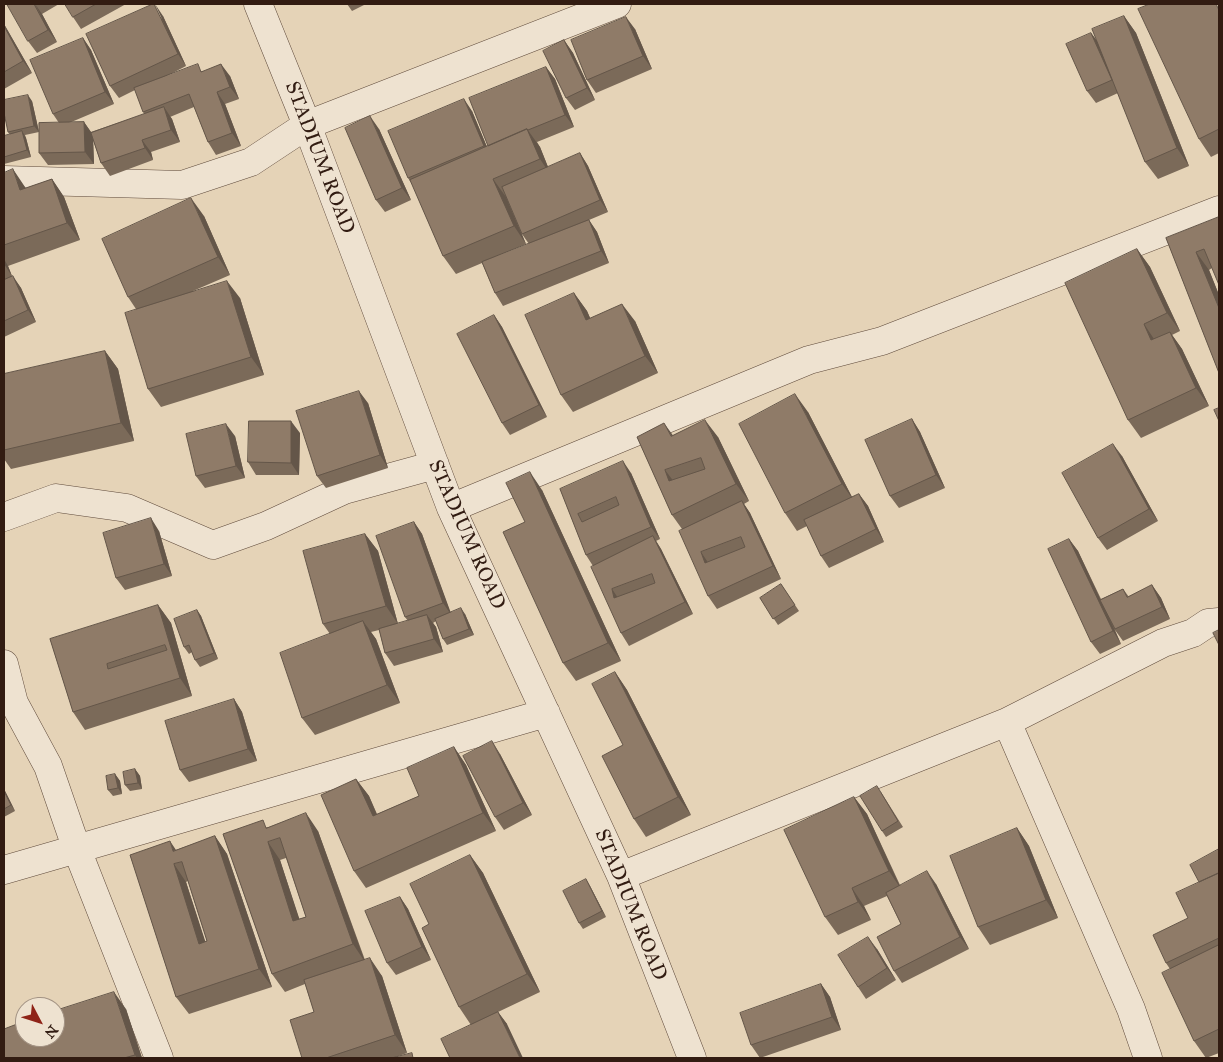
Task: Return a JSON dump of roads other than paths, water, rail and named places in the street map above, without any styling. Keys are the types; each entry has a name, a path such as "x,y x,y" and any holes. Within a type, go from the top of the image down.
{"street":[{"name":"STADIUM ROAD","path":"258,4 307,125 451,508 621,876 692,1058"},
{"path":"4,180 182,185 251,162 307,125 617,4"},
{"path":"451,508 809,360 882,341 1219,210"},
{"path":"4,516 56,498 65,499 127,508 212,546 266,526 344,490 435,466"},
{"path":"621,876 1007,722 1164,643 1193,633 1208,623 1219,622"},
{"path":"4,664 14,703 48,766 76,847 159,1058"},
{"path":"4,870 76,847 546,713"},
{"path":"1007,722 1131,1009 1148,1058"}]}
